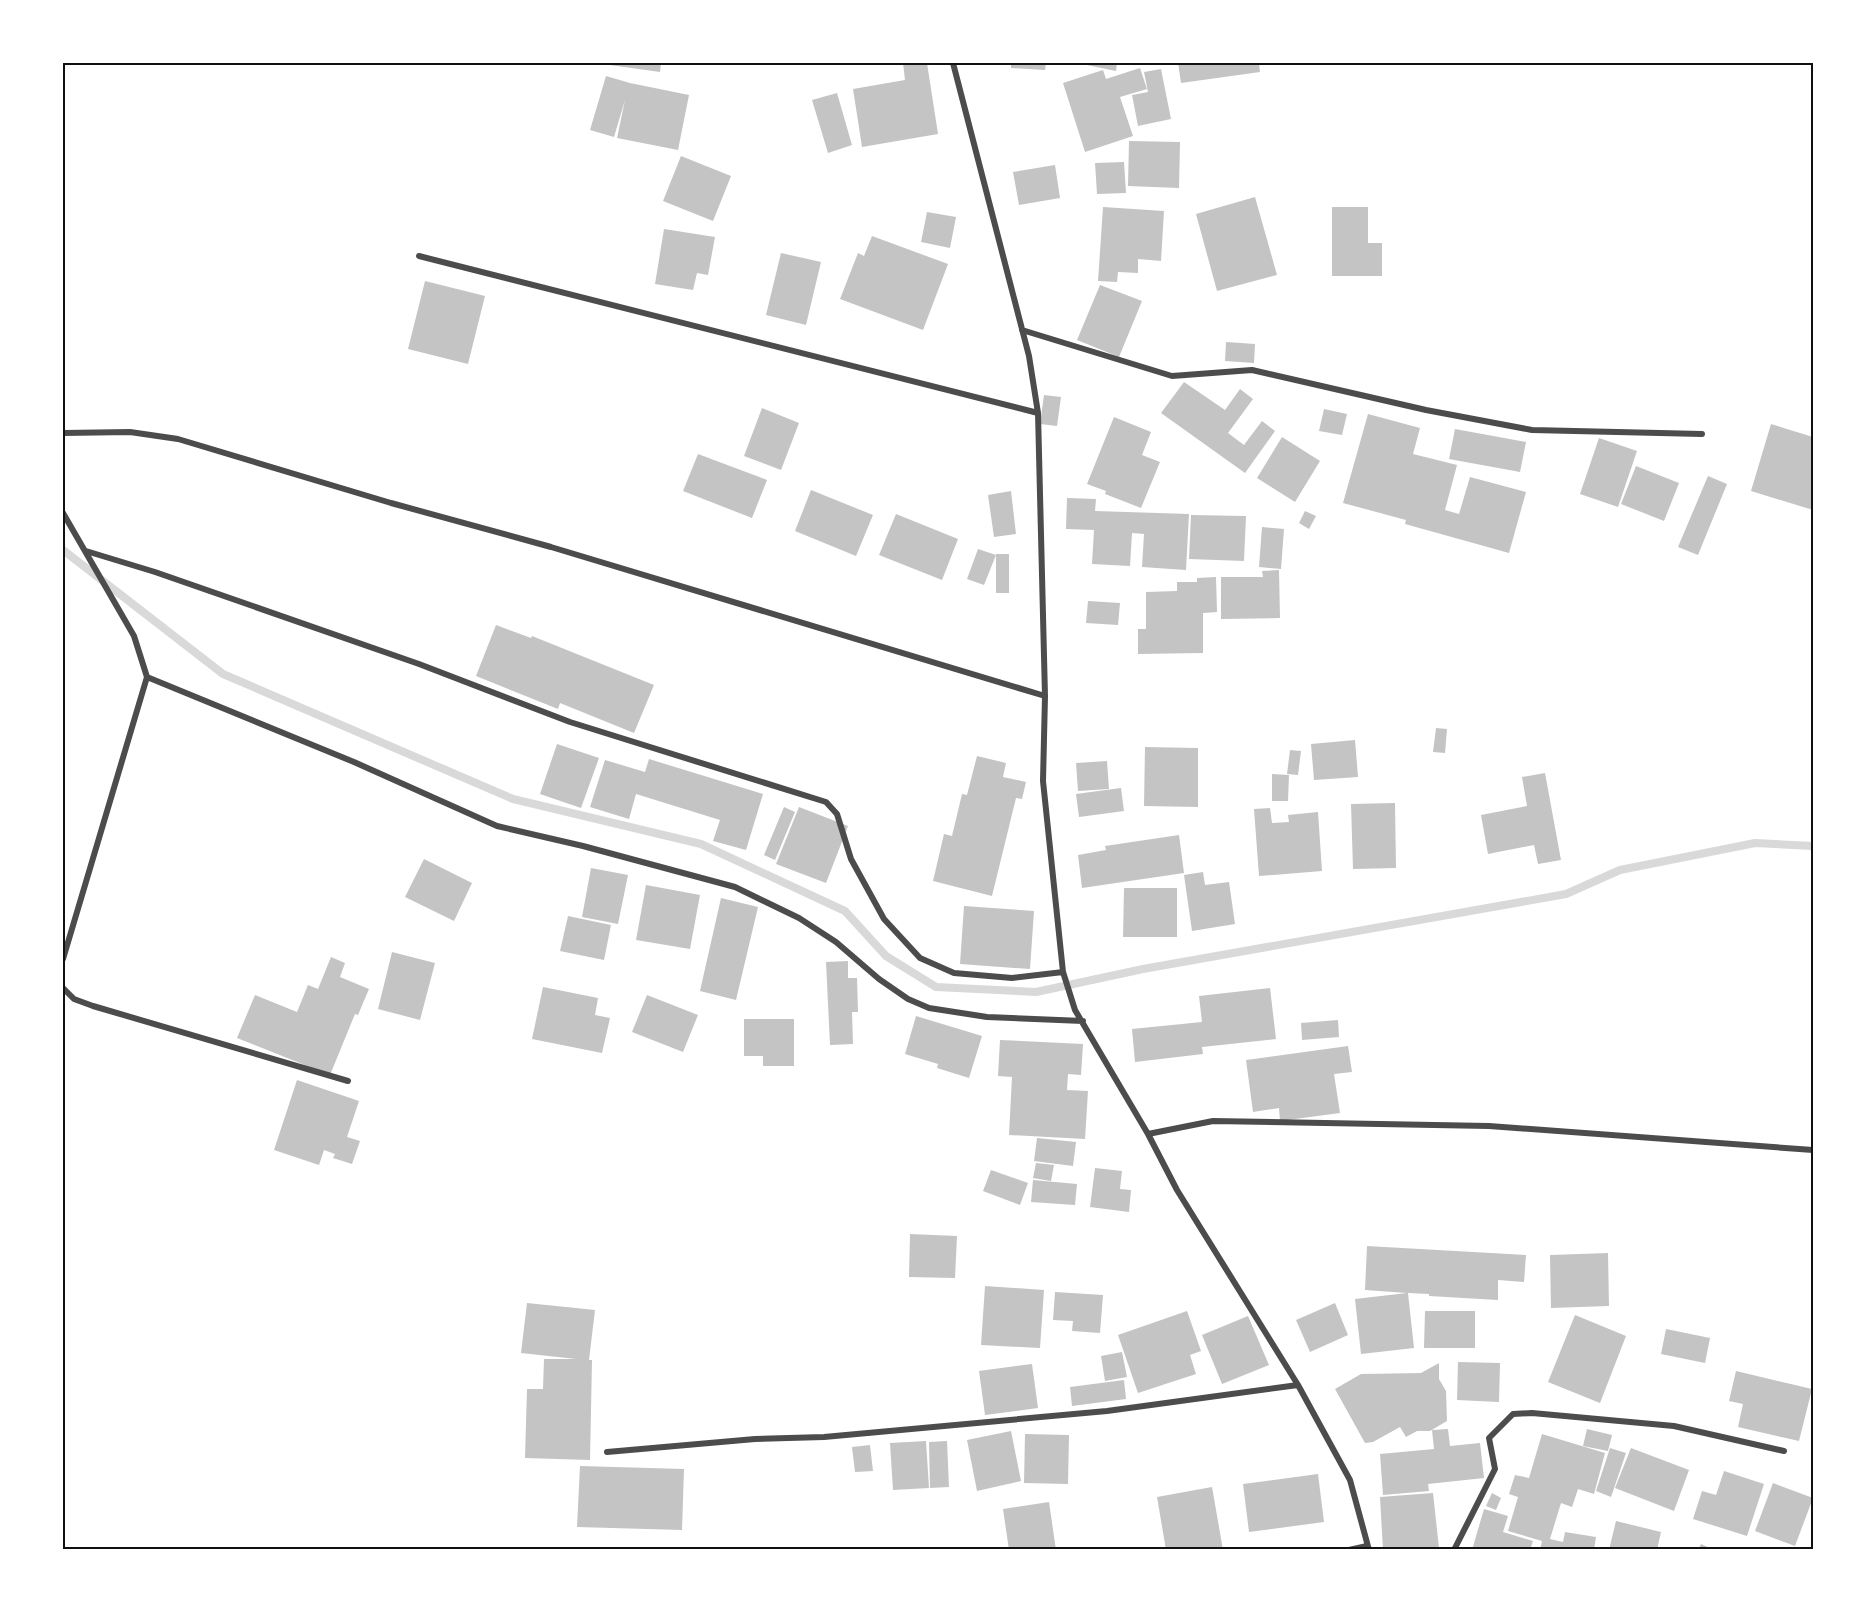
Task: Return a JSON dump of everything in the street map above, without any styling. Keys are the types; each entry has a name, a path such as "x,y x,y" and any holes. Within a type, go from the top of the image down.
{"street":[{"path":"953,63 1029,357 1038,413 1045,696 1043,781 1063,972 1075,1010 1148,1134 1177,1190 1298,1385 1350,1480 1368,1548 1349,1550"},
{"path":"419,256 1038,413"},
{"path":"1022,330 1172,376 1252,370 1426,410 1532,430 1702,434"},
{"path":"63,433 130,432 178,439 1045,696"},
{"path":"63,513 134,636 147,677 63,959"},
{"path":"86,551 166,576 408,660 570,722 826,802 837,814 851,859 884,919 920,958 954,973 1012,978 1063,972"},
{"path":"147,677 354,762 497,826 583,846 735,887 799,918 836,942 879,979 908,999 929,1008 987,1017 1083,1022"},
{"path":"63,988 74,999 93,1006 348,1081"},
{"path":"1148,1134 1213,1120 1478,1125 1813,1150"},
{"path":"607,1452 754,1439 824,1437 1095,1412 1298,1385"},
{"path":"1454,1550 1495,1469 1489,1438 1513,1414 1532,1413 1674,1426 1784,1451"}],"building":[{"path":"610,63 661,63 660,72 610,65"},
{"path":"903,63 927,63 938,134 862,147 853,89 905,80"},
{"path":"1011,63 1046,63 1045,70 1011,68"},
{"path":"1077,63 1117,63 1116,71"},
{"path":"1178,63 1259,63 1260,72 1181,83"},
{"path":"1140,68 1147,89 1120,97 1133,136 1085,152 1063,83 1103,70 1106,79"},
{"path":"1161,69 1171,119 1138,126 1132,95 1148,92 1144,72"},
{"path":"606,76 689,95 678,150 617,138 625,100 614,137 590,130"},
{"path":"837,93 852,145 828,153 812,100"},
{"path":"1129,141 1180,142 1179,188 1128,186"},
{"path":"681,156 731,176 713,221 663,201"},
{"path":"1124,162 1126,193 1097,194 1095,163"},
{"path":"1055,165 1060,198 1019,205 1013,172"},
{"path":"1255,197 1277,275 1217,291 1196,214"},
{"path":"1103,207 1164,211 1161,261 1138,259 1138,273 1118,272 1117,282 1098,281"},
{"path":"1332,207 1368,207 1368,243 1382,243 1382,276 1332,276"},
{"path":"927,212 956,217 950,248 921,242"},
{"path":"664,229 715,237 708,275 697,273 693,290 655,284"},
{"path":"872,236 948,264 923,330 840,299 858,253 864,256"},
{"path":"781,253 821,262 806,325 766,315"},
{"path":"425,281 485,296 468,364 408,349"},
{"path":"1100,285 1142,301 1119,357 1077,340"},
{"path":"1226,342 1255,344 1254,363 1225,361"},
{"path":"1184,382 1225,410 1240,389 1253,399 1228,433 1244,445 1262,421 1275,431 1245,473 1161,413"},
{"path":"1044,395 1061,397 1057,426 1040,424"},
{"path":"762,408 799,423 781,470 744,456"},
{"path":"1324,409 1347,414 1342,435 1319,431"},
{"path":"1368,414 1420,428 1413,454 1457,465 1445,510 1459,514 1470,477 1526,492 1509,553 1405,524 1406,520 1343,503"},
{"path":"1114,417 1151,432 1142,455 1160,462 1141,508 1105,494 1106,491 1087,484"},
{"path":"1771,424 1813,437 1813,510 1751,491"},
{"path":"1455,429 1526,442 1520,472 1449,459"},
{"path":"1282,437 1320,461 1295,502 1257,478"},
{"path":"1599,438 1637,451 1618,507 1580,494"},
{"path":"698,454 767,480 752,518 683,491"},
{"path":"1636,466 1679,483 1664,521 1621,504"},
{"path":"1708,476 1727,484 1698,555 1678,547"},
{"path":"811,490 873,515 856,556 795,531"},
{"path":"1011,491 1016,534 994,537 988,495"},
{"path":"1067,498 1096,499 1095,511 1189,514 1186,570 1142,567 1144,534 1132,533 1130,566 1092,564 1094,530 1066,529"},
{"path":"1305,511 1316,516 1309,529 1299,523"},
{"path":"896,514 958,539 942,580 879,555"},
{"path":"1191,515 1246,516 1244,561 1189,559"},
{"path":"1262,527 1284,529 1281,569 1259,567"},
{"path":"978,549 996,555 984,585 967,579"},
{"path":"996,554 1009,554 1009,593 996,593"},
{"path":"1279,570 1280,618 1221,619 1221,577 1263,577 1262,571"},
{"path":"1216,577 1217,612 1203,613 1203,653 1138,654 1138,629 1146,629 1146,592 1177,591 1177,582 1197,582 1197,578"},
{"path":"1088,601 1120,603 1118,625 1086,623"},
{"path":"496,625 531,638 532,636 654,685 634,733 560,703 558,709 476,676"},
{"path":"1436,728 1447,729 1445,753 1433,752"},
{"path":"1355,740 1358,777 1314,780 1311,744"},
{"path":"557,744 599,758 581,808 540,794"},
{"path":"1145,747 1198,748 1198,807 1144,806"},
{"path":"1290,750 1301,751 1298,775 1287,774"},
{"path":"977,756 1006,763 1003,777 1026,782 1022,799 1016,798 992,896 933,881 944,834 952,836 962,794 967,795"},
{"path":"649,759 763,794 746,850 713,841 720,820 636,794 629,819 590,807 605,760 645,772"},
{"path":"1107,761 1109,789 1078,791 1076,763"},
{"path":"1545,773 1561,860 1538,864 1534,845 1488,854 1481,815 1527,806 1522,777"},
{"path":"1272,774 1289,775 1288,801 1272,801"},
{"path":"1121,788 1124,811 1079,817 1076,794"},
{"path":"1395,803 1396,868 1353,869 1351,804"},
{"path":"784,807 795,812 775,860 764,855"},
{"path":"799,807 848,826 826,883 776,864"},
{"path":"1270,808 1272,823 1289,822 1288,815 1318,812 1322,871 1259,876 1254,809"},
{"path":"1179,835 1184,873 1082,888 1078,855 1106,850 1105,846"},
{"path":"424,859 472,883 454,921 405,897"},
{"path":"591,868 628,875 618,924 582,917"},
{"path":"1203,872 1205,885 1229,882 1235,924 1192,931 1184,875"},
{"path":"646,885 700,895 690,949 636,940"},
{"path":"1124,888 1177,888 1177,937 1123,937"},
{"path":"721,898 758,907 736,1000 700,991"},
{"path":"964,906 1034,911 1030,969 960,964"},
{"path":"568,916 611,925 604,960 560,951"},
{"path":"392,952 435,963 420,1020 378,1009"},
{"path":"331,957 345,963 340,977 369,989 358,1015 355,1014 330,1075 237,1038 255,995 297,1012 308,985 318,989"},
{"path":"848,961 848,978 857,978 858,1012 852,1012 853,1044 830,1045 826,962"},
{"path":"543,987 598,998 595,1015 610,1018 602,1053 532,1039"},
{"path":"1270,988 1276,1039 1202,1047 1203,1054 1135,1062 1132,1029 1202,1022 1199,996"},
{"path":"647,995 698,1015 683,1052 632,1032"},
{"path":"916,1016 982,1036 969,1078 937,1068 938,1064 905,1054"},
{"path":"744,1019 794,1019 794,1066 763,1066 763,1056 744,1056"},
{"path":"1338,1020 1339,1037 1302,1040 1301,1023"},
{"path":"1000,1040 1083,1044 1081,1075 1068,1074 1067,1090 1088,1091 1085,1139 1009,1135 1012,1077 998,1076"},
{"path":"1348,1046 1352,1072 1334,1074 1340,1113 1280,1121 1279,1108 1253,1112 1246,1060"},
{"path":"297,1080 359,1101 347,1137 360,1141 352,1164 333,1158 335,1154 324,1150 319,1165 274,1150"},
{"path":"1037,1138 1076,1142 1073,1166 1034,1161"},
{"path":"1036,1163 1054,1165 1051,1181 1033,1178"},
{"path":"1095,1168 1122,1171 1120,1189 1131,1190 1129,1212 1090,1207"},
{"path":"991,1170 1028,1183 1020,1205 983,1191"},
{"path":"1033,1180 1077,1184 1075,1205 1031,1202"},
{"path":"910,1234 957,1236 955,1278 909,1277"},
{"path":"1367,1246 1526,1255 1524,1282 1498,1280 1498,1300 1408,1293 1414,1348 1361,1354 1355,1299 1407,1293 1365,1290"},
{"path":"1608,1253 1609,1306 1551,1308 1550,1255"},
{"path":"985,1286 1044,1290 1040,1348 981,1345"},
{"path":"1055,1292 1103,1295 1100,1333 1072,1331 1073,1321 1053,1320"},
{"path":"527,1303 595,1310 589,1360 592,1360 590,1460 525,1458 527,1389 543,1389 544,1359 576,1359 521,1353"},
{"path":"1335,1303 1348,1335 1310,1352 1296,1320"},
{"path":"1187,1311 1201,1351 1190,1355 1196,1374 1138,1393 1118,1335"},
{"path":"1425,1311 1475,1311 1475,1348 1424,1348"},
{"path":"1575,1315 1626,1336 1600,1403 1548,1382"},
{"path":"1248,1316 1269,1365 1222,1384 1202,1335"},
{"path":"1666,1329 1710,1338 1705,1363 1661,1354"},
{"path":"1122,1352 1127,1377 1105,1381 1101,1356"},
{"path":"1458,1362 1500,1363 1499,1402 1457,1400"},
{"path":"1439,1363 1439,1379 1446,1391 1447,1421 1430,1431 1417,1431 1406,1437 1400,1427 1373,1442 1365,1443 1335,1389 1361,1374 1421,1373"},
{"path":"1032,1364 1038,1408 985,1415 979,1371"},
{"path":"1736,1371 1812,1389 1799,1441 1738,1427 1743,1404 1729,1401"},
{"path":"1124,1380 1126,1399 1072,1406 1070,1387"},
{"path":"1448,1429 1450,1446 1480,1443 1484,1478 1428,1484 1429,1491 1383,1495 1380,1454 1434,1449 1432,1430"},
{"path":"1587,1429 1612,1435 1608,1451 1583,1446"},
{"path":"1011,1431 1021,1481 977,1491 967,1440"},
{"path":"1025,1434 1069,1435 1068,1484 1024,1483"},
{"path":"1542,1434 1605,1453 1594,1494 1578,1489 1572,1507 1561,1503 1550,1539 1563,1542 1565,1532 1596,1537 1594,1550 1540,1550 1542,1541 1508,1531 1518,1497 1509,1494 1515,1475 1529,1478"},
{"path":"926,1441 929,1488 893,1490 890,1443"},
{"path":"947,1441 949,1487 930,1488 929,1442"},
{"path":"870,1445 873,1471 855,1472 852,1447"},
{"path":"1610,1448 1626,1453 1611,1497 1596,1491"},
{"path":"1631,1448 1689,1470 1674,1511 1615,1488"},
{"path":"580,1466 684,1469 682,1530 577,1527"},
{"path":"1724,1471 1764,1484 1747,1536 1693,1519 1702,1491 1716,1495"},
{"path":"1318,1474 1324,1522 1249,1532 1243,1484"},
{"path":"1773,1483 1813,1498 1795,1546 1755,1531"},
{"path":"1212,1487 1223,1550 1166,1550 1157,1497"},
{"path":"1433,1493 1439,1548 1383,1550 1380,1497"},
{"path":"1492,1493 1501,1498 1496,1510 1486,1506"},
{"path":"1049,1502 1056,1550 1009,1550 1003,1509"},
{"path":"1484,1509 1508,1516 1503,1532 1533,1541 1530,1550 1472,1550"},
{"path":"1616,1521 1661,1532 1657,1550 1609,1550"},
{"path":"1701,1544 1714,1550 1698,1550"}],"waterway":[{"path":"63,550 223,674 513,799 701,844 845,911 886,956 936,987 1036,992 1143,969 1566,894 1620,870 1755,843 1813,846"}]}
